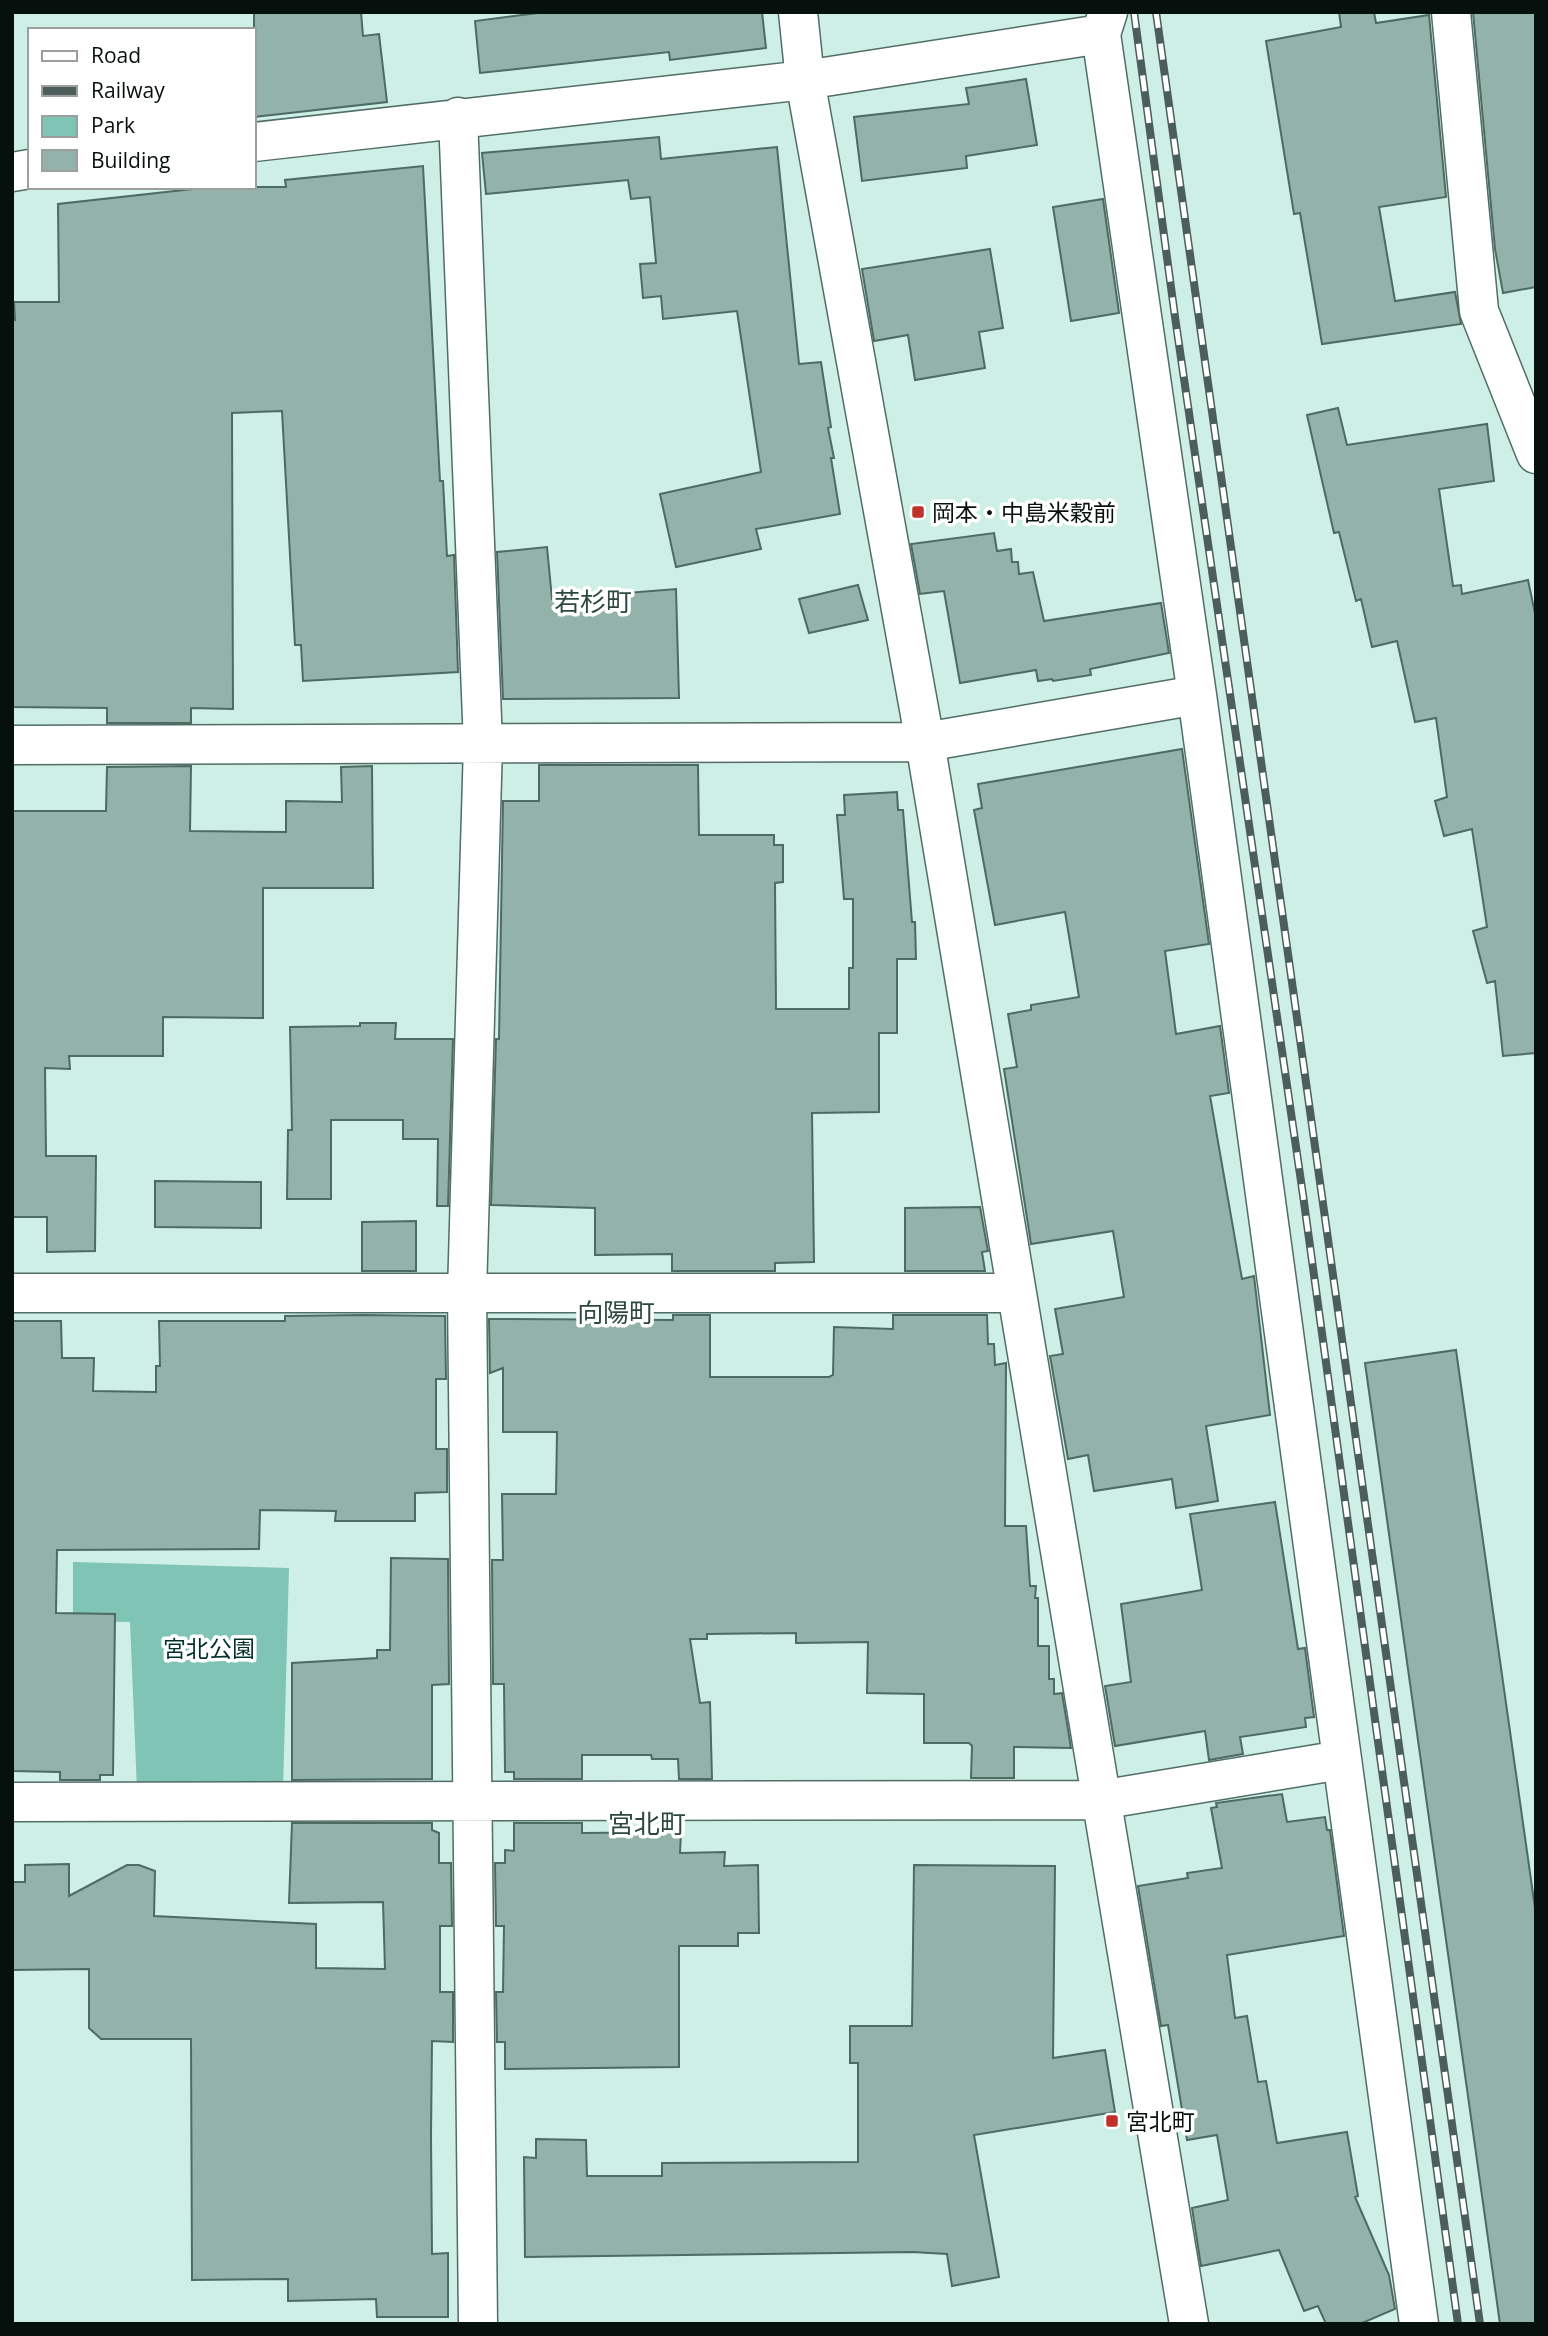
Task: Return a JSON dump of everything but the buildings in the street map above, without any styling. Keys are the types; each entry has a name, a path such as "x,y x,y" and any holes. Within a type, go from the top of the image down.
{"street":[{"path":"798,12 805,80 925,743 1189,2324"},
{"path":"1451,12 1479,311 1524,399 1536,454"},
{"path":"256,142 805,80 1105,23 1419,2324"},
{"path":"458,117 483,744 467,1293 478,2324"},
{"path":"12,745 925,743 1197,695"},
{"path":"12,1293 1016,1293"},
{"path":"12,1802 1100,1800 1341,1760"}],"green space":[{"name":"宮北公園","path":"73,1562 289,1568 283,1790 137,1790 130,1622 73,1621"}],"railway":[{"path":"1134,12 1175,317 1303,1195 1458,2324"},
{"path":"1156,12 1480,2324"}],"place":[{"name":"岡本・中島米穀前","path":"918,512"},
{"name":"宮北町","path":"1112,2121"}],"district":[{"name":"若杉町","path":"593,601"},
{"name":"向陽町","path":"616,1312"},
{"name":"宮北町","path":"647,1823"}]}
